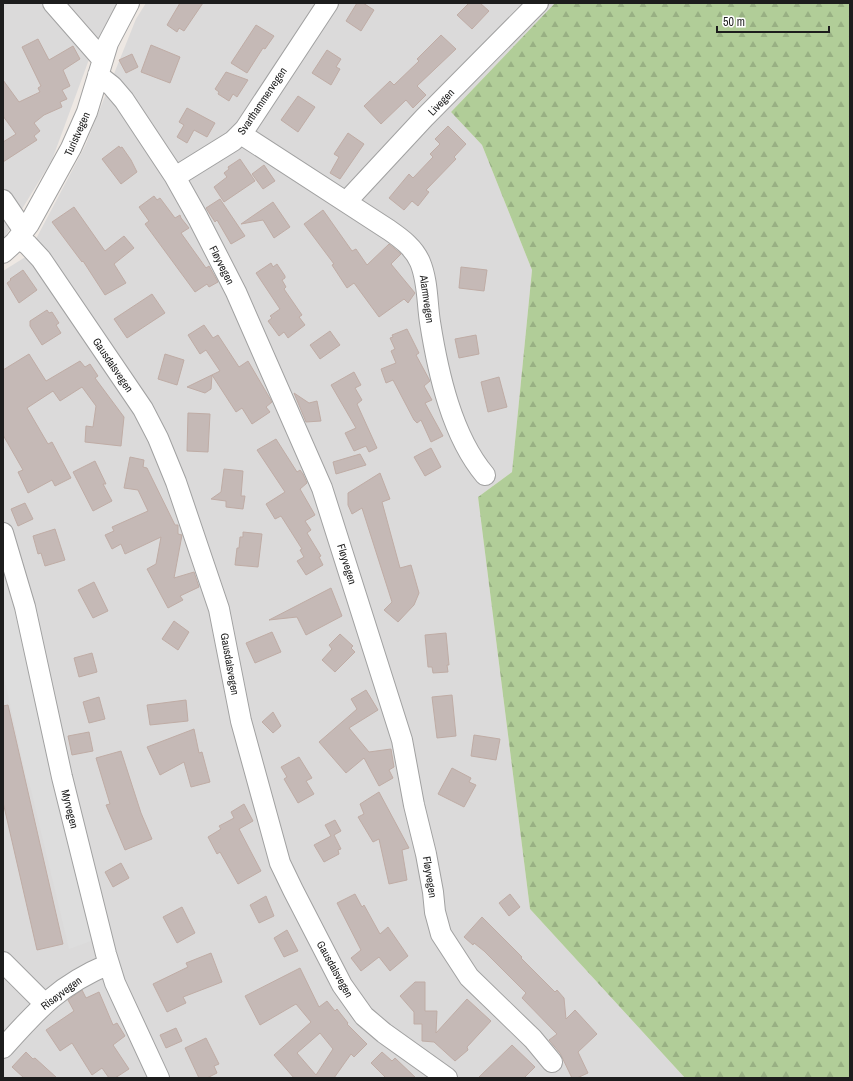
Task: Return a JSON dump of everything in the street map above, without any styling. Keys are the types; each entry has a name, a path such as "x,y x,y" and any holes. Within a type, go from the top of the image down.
{"street":[{"name":"Fløyvegen","path":"53,3 100,67 112,86 124,100 175,177 236,292 322,488 402,740 414,805 426,854 435,912 441,934 469,977 533,1039 552,1062"},
{"name":"Turistvegen","path":"3,253 22,234 72,148 86,112 108,43 130,3"},
{"name":"Svarthammervegen","path":"175,177 241,134 328,3"},
{"name":"Livegen","path":"346,202 419,124 538,3"},
{"name":"Alarmvegen","path":"241,134 406,242 414,251 424,274 430,323 436,355 451,409 467,449 485,476"},
{"name":"Gausdalsvegen","path":"3,200 28,244 42,259 142,409 158,438 176,482 215,596 222,622 241,721 265,811 280,863 300,904 342,985 364,1016 384,1033 447,1078"},
{"name":"Myrvegen","path":"3,533 25,607 62,777 109,964 122,998 160,1078"},
{"path":"3,962 44,1004"},
{"name":"Risøyvegen","path":"3,1048 44,1004 66,986 109,964"}],"shaded area":[{"path":"3,3 119,3 91,54 52,160 3,240"},
{"path":"146,3 555,3 451,112 482,145 532,270 512,472 478,497 530,909 685,1078 3,1078 3,271 27,256 85,146 136,19"},
{"path":"5,565 94,940 69,949 30,786 26,777 3,673 3,566"}],"green space":[{"path":"555,3 850,3 850,1078 685,1078 530,909 478,497 512,472 532,270 482,145 451,112"}],"building":[{"path":"180,3 203,3 184,31 179,28 177,32 167,25"},
{"path":"357,3 363,3 374,10 361,31 346,21"},
{"path":"469,3 480,3 489,11 472,29 457,15"},
{"path":"256,25 274,36 265,49 263,48 247,73 231,63"},
{"path":"441,35 456,49 417,86 426,95 413,108 406,100 381,124 364,106 390,81 394,85 419,61 417,59"},
{"path":"38,39 49,60 73,46 80,59 63,70 70,86 62,90 67,99 60,102 62,107 44,115 34,123 40,131 34,136 37,140 3,162 3,142 16,134 3,116 3,80 19,102 40,92 38,88 41,86 22,47"},
{"path":"151,45 180,57 170,83 141,72"},
{"path":"327,50 341,59 336,67 340,69 331,85 312,73"},
{"path":"132,54 138,67 126,73 119,60"},
{"path":"226,72 248,80 237,97 233,94 229,101 218,94 219,92 215,89"},
{"path":"298,96 315,107 298,132 281,120"},
{"path":"187,108 215,123 207,137 194,130 187,143 177,137 184,125 179,122"},
{"path":"448,126 466,144 454,157 456,159 426,190 429,192 418,206 412,201 404,210 389,198 409,174 413,178 433,157 430,154 440,144 435,139"},
{"path":"348,133 364,144 340,179 330,173 339,157 334,154"},
{"path":"119,146 120,148 122,147 131,160 137,172 121,184 102,159"},
{"path":"240,159 255,181 224,202 214,187 227,177 224,173 229,169 228,167"},
{"path":"264,165 275,181 263,189 252,174"},
{"path":"154,196 157,200 160,198 175,218 180,215 189,228 181,233 206,268 209,266 218,282 209,287 207,284 195,292 145,224 149,221 139,207"},
{"path":"220,199 245,236 231,244 217,220 215,222 206,208"},
{"path":"273,202 290,227 274,238 263,220 241,224"},
{"path":"74,207 105,251 124,236 134,248 114,264 126,283 105,295 83,261 82,262 52,222"},
{"path":"323,210 352,251 356,249 367,265 389,244 401,254 391,264 415,293 408,303 404,299 379,317 354,283 347,288 332,265 334,264 304,224"},
{"path":"271,263 273,267 277,264 285,276 282,280 286,287 284,289 302,315 299,317 305,325 288,338 284,332 279,336 268,321 272,318 270,316 280,309 256,273"},
{"path":"461,267 487,270 484,291 459,288"},
{"path":"23,270 37,290 19,303 7,283 11,280 10,279"},
{"path":"152,294 165,313 127,338 114,319"},
{"path":"47,310 49,313 52,312 59,323 56,325 61,333 42,345 30,326 30,321"},
{"path":"204,325 213,338 218,335 239,367 248,361 272,402 266,407 270,412 252,424 242,408 236,412 212,375 211,389 205,393 187,387 220,371 206,350 200,354 188,335"},
{"path":"407,329 419,353 416,355 430,381 424,386 432,400 425,403 443,436 431,442 421,420 417,423 414,420 393,380 386,383 381,369 396,363 391,351 395,349 390,338 393,337 392,335"},
{"path":"330,331 340,345 320,359 310,345"},
{"path":"476,335 479,354 459,358 455,339"},
{"path":"29,354 46,381 80,361 85,367 90,364 98,376 95,378 124,417 121,446 85,442 86,426 93,427 96,406 82,387 60,401 53,391 27,408 48,444 52,442 71,478 55,486 52,480 28,493 18,472 23,470 3,435 3,370"},
{"path":"165,354 184,360 177,385 158,379"},
{"path":"354,372 361,385 355,388 362,400 357,404 377,448 369,452 366,446 354,451 345,433 356,428 331,385"},
{"path":"499,377 507,407 488,412 481,382"},
{"path":"294,393 309,403 317,401 321,421 306,422"},
{"path":"188,413 210,414 208,452 187,451"},
{"path":"276,439 297,472 300,470 303,474 307,483 300,489 315,515 305,521 311,530 307,533 321,556 319,557 323,565 306,575 297,561 304,557 300,550 302,549 281,516 275,519 266,504 285,492 257,450"},
{"path":"431,448 441,467 425,476 414,457"},
{"path":"360,454 366,465 336,474 333,462"},
{"path":"130,457 144,460 143,467 147,468 175,525 178,525 178,534 182,535 174,578 194,572 199,587 180,596 183,600 168,608 147,569 156,564 161,537 125,554 121,544 112,549 105,535 114,531 112,527 148,511 138,490 124,488"},
{"path":"95,461 106,484 103,484 112,501 93,511 73,472"},
{"path":"224,469 243,471 241,496 245,496 243,509 226,507 226,501 211,499 221,492"},
{"path":"380,473 390,499 382,502 400,568 411,565 419,593 414,605 398,622 384,610 392,602 362,508 352,514 348,505 348,493"},
{"path":"25,503 33,519 18,526 11,509"},
{"path":"55,529 65,560 45,566 41,553 38,554 33,536"},
{"path":"243,532 262,534 258,567 235,565 237,548 239,548 240,537 243,537"},
{"path":"94,582 108,611 93,618 78,590"},
{"path":"331,588 342,616 306,635 297,617 269,620"},
{"path":"174,621 189,632 178,650 162,639"},
{"path":"272,632 281,652 255,663 246,643"},
{"path":"446,633 449,665 447,665 448,672 433,673 432,667 428,667 425,635"},
{"path":"340,634 353,646 351,648 355,652 335,672 322,660 332,649 329,645"},
{"path":"92,653 97,672 79,677 74,658"},
{"path":"366,690 378,710 349,728 369,752 391,749 394,767 389,770 393,778 379,786 364,758 346,773 319,742 357,709 351,699"},
{"path":"452,695 456,736 437,738 432,697"},
{"path":"99,697 105,719 89,723 83,702"},
{"path":"186,700 188,721 150,725 147,705"},
{"path":"8,705 63,944 37,950 3,802 3,706"},
{"path":"273,712 281,726 273,733 262,722"},
{"path":"194,729 199,753 202,752 210,782 191,787 184,762 160,775 147,747"},
{"path":"89,732 93,751 72,755 68,736"},
{"path":"474,735 500,739 496,760 471,756"},
{"path":"121,751 141,813 152,839 125,850 106,805 110,804 96,758"},
{"path":"299,757 312,778 306,781 314,794 298,803 284,779 287,777 281,767"},
{"path":"452,768 471,778 469,782 476,785 464,807 438,794"},
{"path":"379,792 409,848 402,850 407,880 389,884 379,839 373,842 358,817 364,814 360,804"},
{"path":"244,804 253,821 239,829 261,871 238,884 220,852 217,854 208,837 221,829 219,826 234,818 231,812"},
{"path":"335,820 341,831 334,835 341,849 338,850 339,854 324,862 314,845 331,836 325,825"},
{"path":"121,863 129,878 113,887 105,872"},
{"path":"355,894 362,907 364,905 380,934 388,927 408,956 390,971 379,957 361,971 351,958 361,950 337,903"},
{"path":"510,894 520,907 509,916 499,903"},
{"path":"266,896 274,916 259,923 250,905"},
{"path":"182,907 195,933 177,943 163,917"},
{"path":"482,917 555,992 557,990 564,998 566,1019 575,1010 597,1034 578,1052 588,1073 577,1078 572,1078 560,1053 549,1040 557,1034 522,998 526,993 484,951 474,943 473,945 464,937"},
{"path":"287,930 298,951 284,957 274,938"},
{"path":"211,953 222,982 183,997 186,1003 167,1012 153,984 188,967 186,963"},
{"path":"300,968 319,1007 327,1001 335,1011 337,1009 348,1023 347,1024 367,1044 354,1057 351,1054 334,1078 294,1078 274,1055 311,1022 296,1004 260,1025 245,996","holes":["320,1033 333,1049 316,1075 297,1053"]},
{"path":"415,982 425,982 425,1011 437,1011 436,1033 467,999 491,1021 467,1047 468,1050 455,1061 434,1042 422,1041 422,1024 414,1024 414,1012 400,996"},
{"path":"82,990 86,998 99,992 113,1025 117,1023 125,1036 113,1045 129,1069 115,1078 109,1078 102,1068 92,1075 72,1043 60,1051 46,1030 74,1011 68,1000"},
{"path":"176,1028 182,1041 166,1048 160,1035"},
{"path":"206,1038 219,1064 214,1066 217,1073 207,1078 199,1078 185,1048"},
{"path":"512,1045 535,1067 524,1078 478,1078"},
{"path":"26,1052 57,1078 24,1078 12,1067"},
{"path":"382,1052 392,1061 395,1058 416,1078 386,1078 371,1063"}]}
